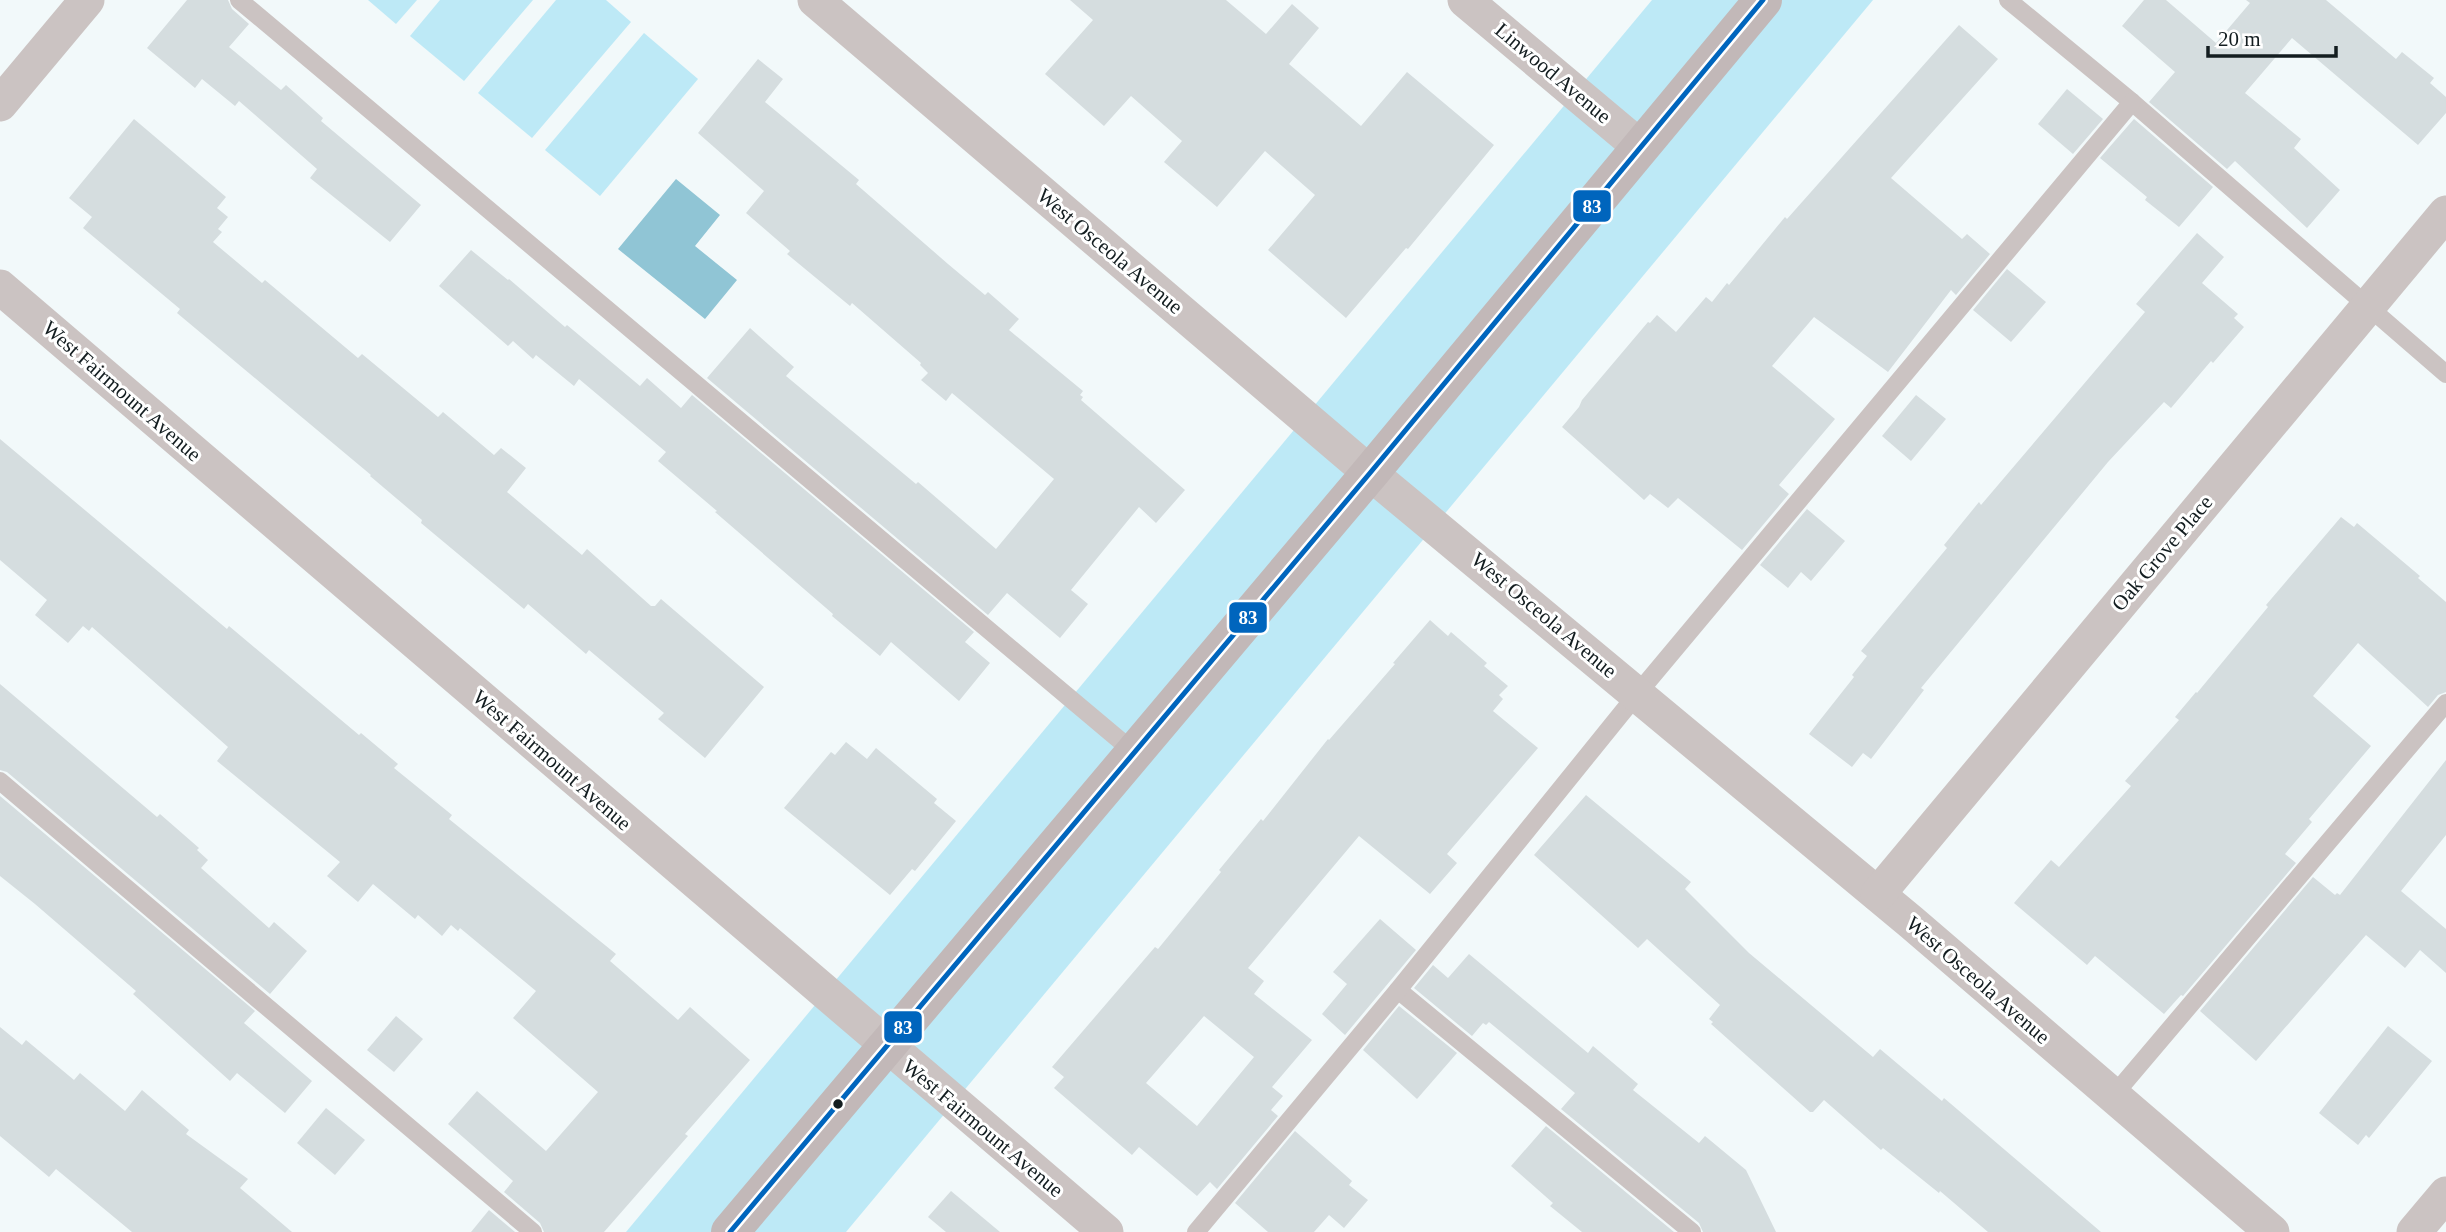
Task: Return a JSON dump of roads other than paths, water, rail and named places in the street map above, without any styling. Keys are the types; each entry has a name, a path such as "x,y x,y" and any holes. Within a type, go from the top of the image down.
{"main road":[{"path":"730,1232 1370,473 1763,0"}],"street":[{"path":"0,104 87,0"},
{"name":"West Osceola Avenue","path":"814,0 1370,473 1878,894 2272,1232"},
{"name":"Linwood Avenue","path":"1465,0 1640,147"},
{"name":"Oak Grove Place","path":"1878,894 2446,212"},
{"name":"West Fairmount Avenue","path":"0,287 1106,1232"},
{"path":"2414,1232 2446,1194"}],"lane":[{"path":"239,0 1135,753"},
{"path":"2008,0 2132,102 2446,374"},
{"path":"1196,1232 1398,990 1638,693 2132,102"},
{"path":"2113,1096 2446,703"},
{"path":"0,781 533,1232"},
{"path":"1398,990 1692,1232"}]}
